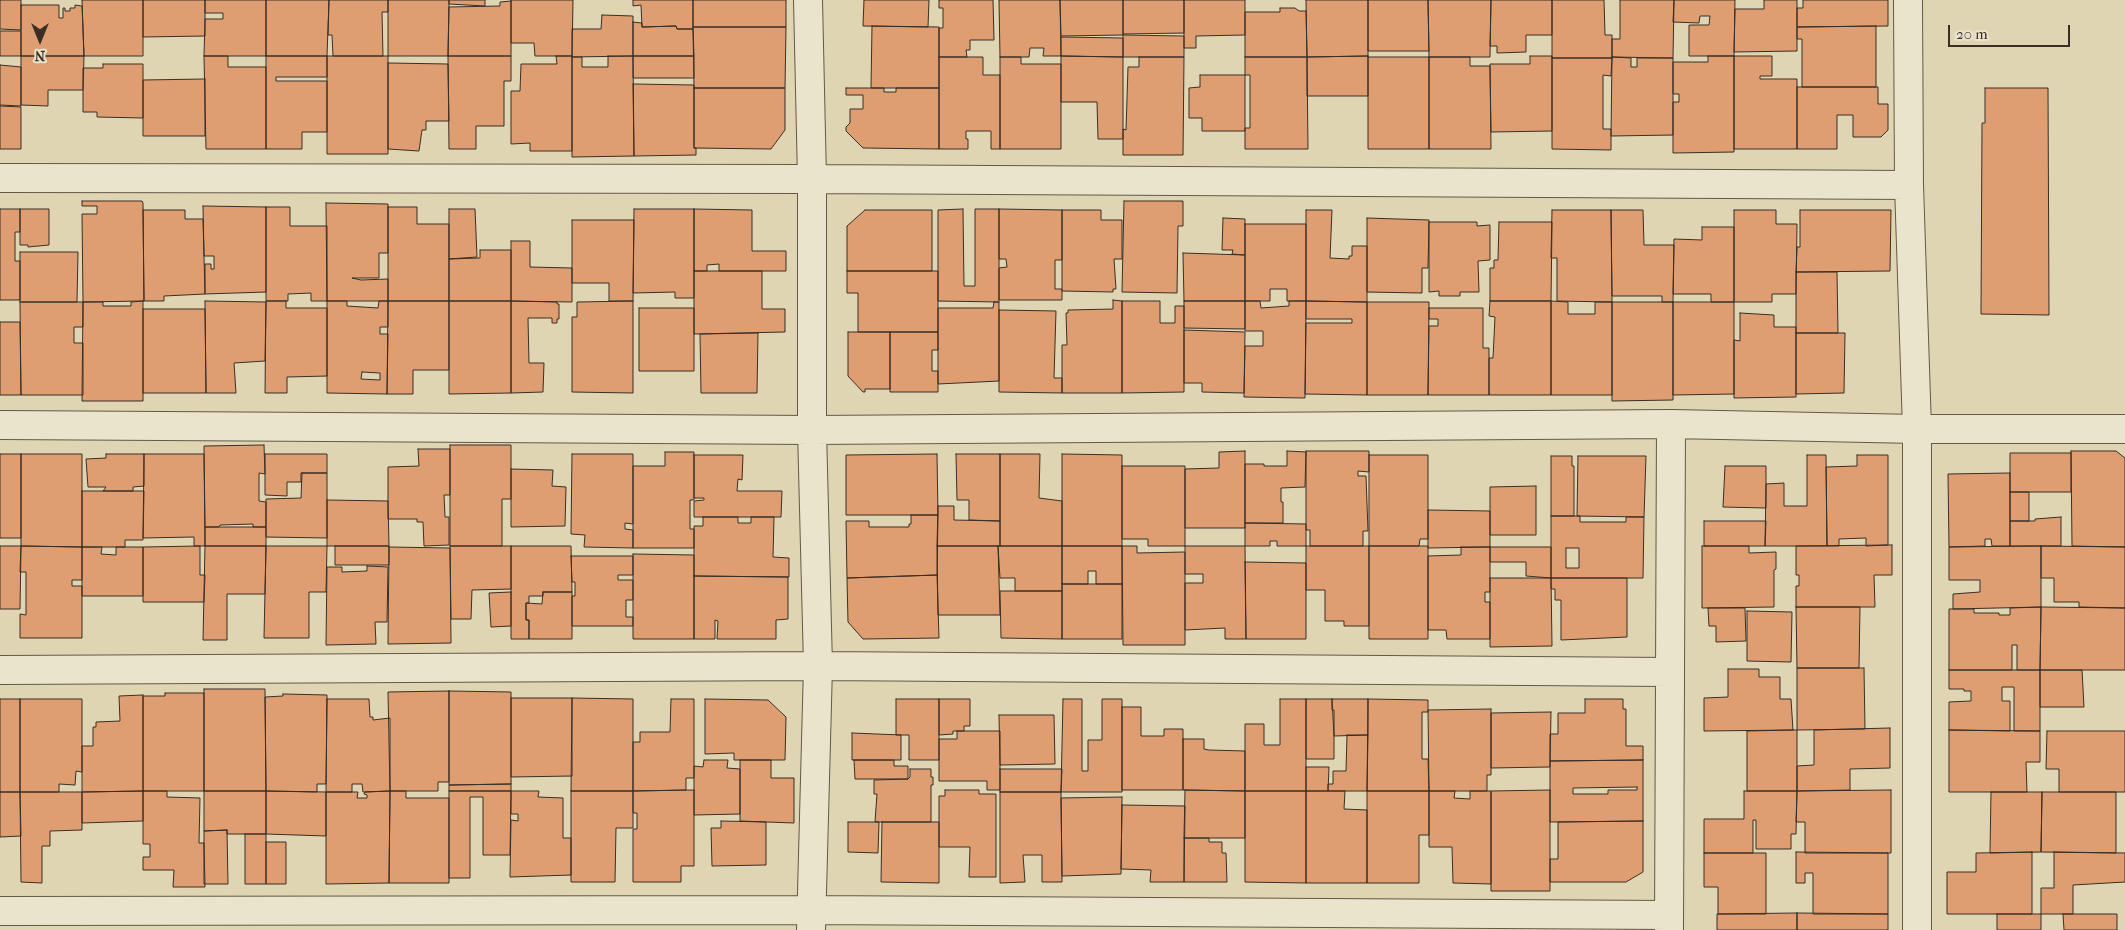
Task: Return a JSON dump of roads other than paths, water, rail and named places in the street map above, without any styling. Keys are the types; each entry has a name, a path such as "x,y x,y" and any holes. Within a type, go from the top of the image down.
{"street":[{"path":"808,0 812,179 812,430 818,666 810,920"},
{"path":"1908,0 1909,185 1917,429 1917,930"},
{"path":"0,178 812,179 1909,185"},
{"path":"0,911 810,920 1669,922 1671,424"},
{"path":"0,426 812,430 1671,424 1917,429 2125,429"},
{"path":"0,670 818,666 1670,672"}]}
